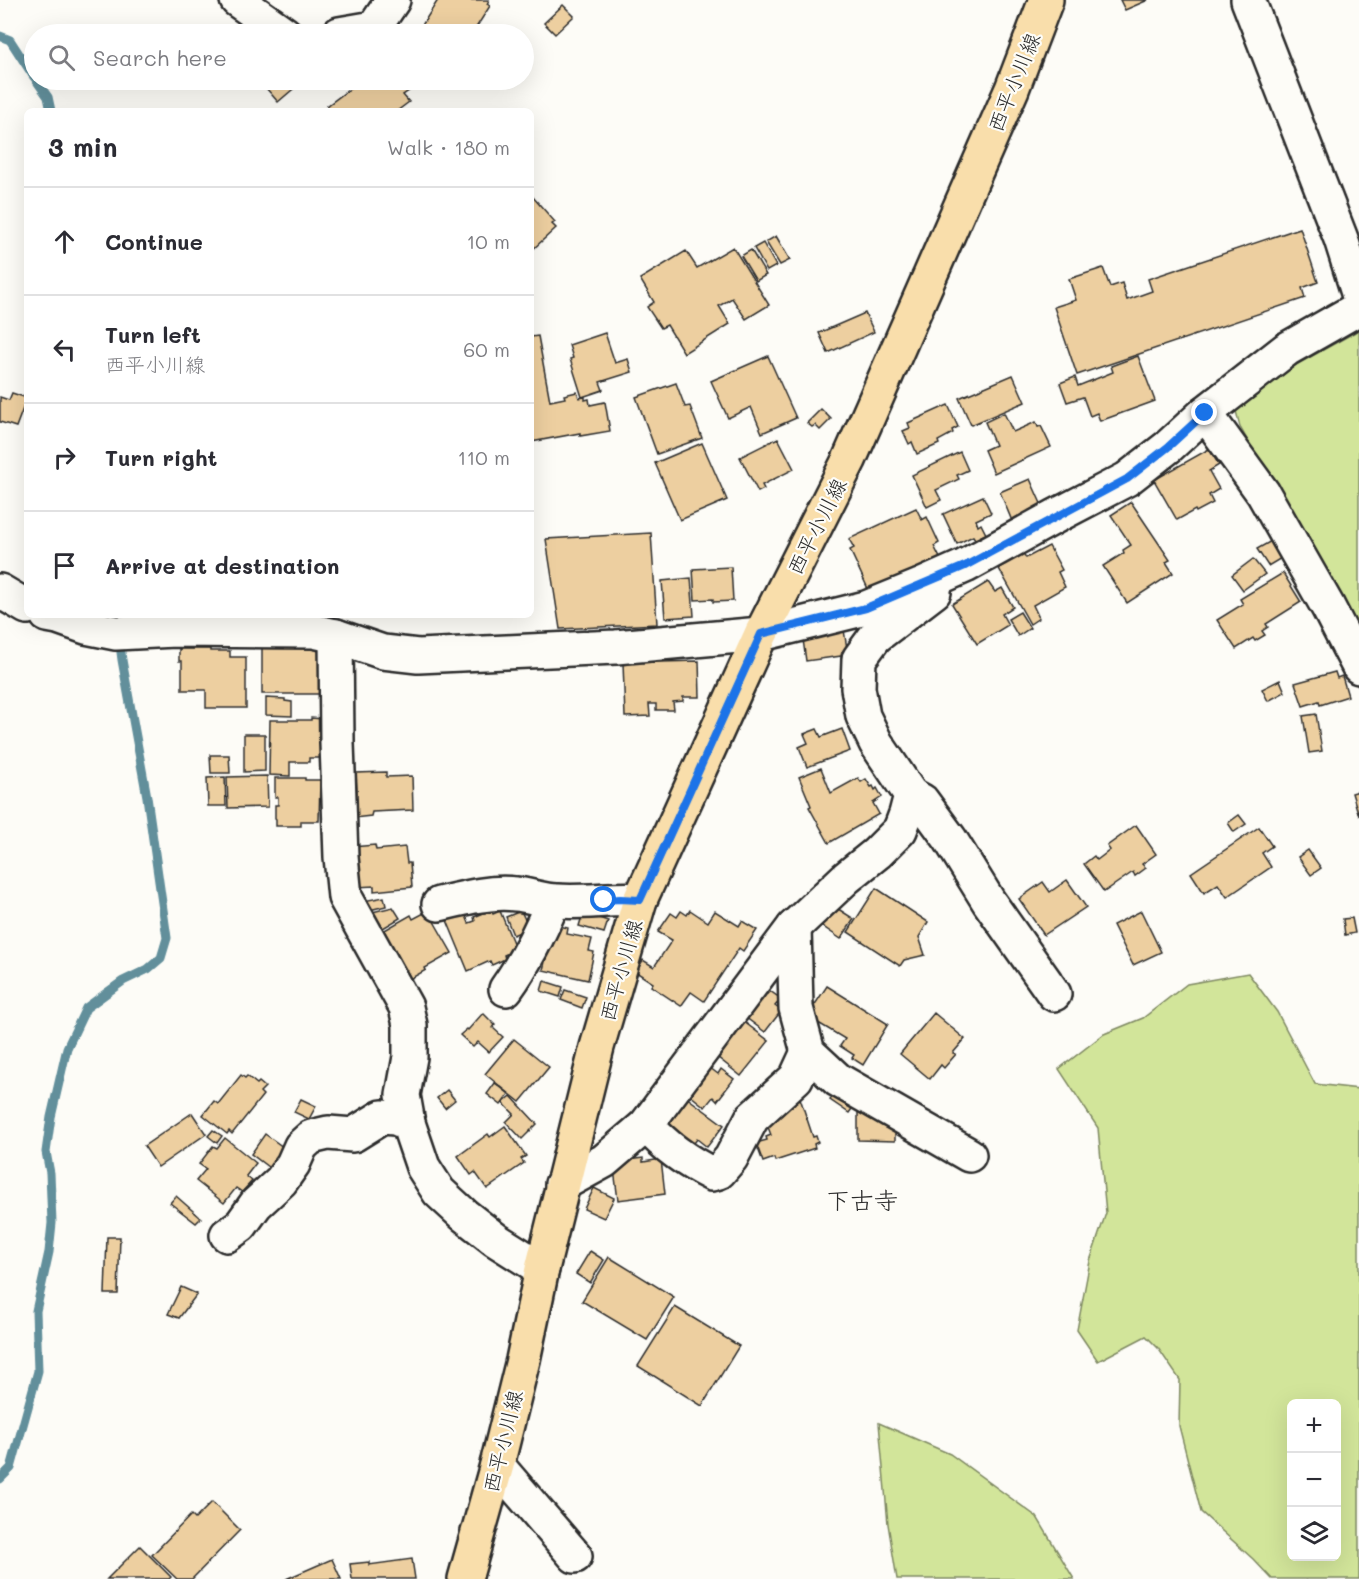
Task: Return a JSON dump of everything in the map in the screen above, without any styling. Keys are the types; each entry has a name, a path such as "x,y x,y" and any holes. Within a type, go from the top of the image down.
{"main road":[{"name":"西平小川線","path":"465,1579 497,1465 562,1184 597,1047 640,900 761,634 849,460 1012,89 1046,0"}],"street":[{"path":"237,0 271,24"},
{"path":"377,24 393,0"},
{"path":"1248,0 1341,239 1359,296"},
{"path":"61,618 86,627 116,633 172,623 313,631 336,636 383,652 418,656 616,646 761,634 866,608 965,566 1127,479 1168,447 1205,413 1287,349 1359,308"},
{"path":"1205,413 1263,493 1328,607 1359,667"},
{"path":"965,566 875,637 860,659 858,688 863,716 876,743 910,795 922,801 950,839 989,902 1054,994"},
{"path":"0,591 24,605"},
{"path":"0,616 24,614"},
{"path":"336,636 341,857 345,897 406,1007 410,1025 410,1057 404,1095 408,1123 423,1167 439,1192 496,1240 542,1269"},
{"path":"562,1184 604,1161 646,1125 794,927 900,830 910,795"},
{"path":"439,904 494,893 517,894 553,901 640,900"},
{"path":"506,989 524,965 541,932 553,901"},
{"path":"794,927 796,1008 808,1052 838,1080 969,1155"},
{"path":"646,1125 662,1142 696,1166 711,1174 719,1172 731,1158 752,1118 796,1078 808,1052"},
{"path":"227,1235 241,1225 256,1204 281,1181 293,1164 301,1146 312,1137 328,1133 353,1135 382,1117 395,1118 408,1123"},
{"path":"497,1465 575,1556"}],"green space":[{"path":"1359,330 1359,637 1240,427 1235,407 1278,375"},
{"path":"1248,973 1277,1012 1315,1084 1359,1089 1359,1579 1272,1579 1201,1512 1179,1426 1180,1380 1158,1348 1146,1336 1098,1361 1077,1330 1090,1261 1106,1213 1098,1128 1059,1069 1104,1034 1143,1018 1187,984"},
{"path":"879,1423 950,1454 1037,1517 1074,1579 897,1579 888,1524"}],"building":[{"path":"438,0 489,0 487,4 490,6 478,24 423,24"},
{"path":"1120,0 1148,0 1125,10"},
{"path":"563,5 574,16 555,34 544,23"},
{"path":"268,90 292,90 278,102"},
{"path":"348,90 410,90 403,95 409,102 401,108 329,108 327,106"},
{"path":"534,198 555,222 552,224 556,228 534,248"},
{"path":"1300,228 1318,282 1302,288 1305,298 1077,375 1054,307 1076,300 1069,279 1103,268 1110,287 1122,283 1127,300 1152,291 1148,279"},
{"path":"776,236 790,260 780,265 766,242"},
{"path":"763,243 776,266 767,271 754,248"},
{"path":"733,247 769,305 746,319 732,298 719,306 730,324 684,353 667,325 661,328 647,307 654,302 640,279 686,251 697,268"},
{"path":"751,250 766,275 756,281 741,256"},
{"path":"865,313 874,332 828,353 819,333"},
{"path":"605,333 615,363 628,359 632,372 600,382 603,390 582,397 570,359 573,358 569,345"},
{"path":"538,336 550,401 565,398 564,395 577,392 579,398 589,399 590,405 605,402 610,431 580,436 580,433 534,441 534,337"},
{"path":"768,356 796,418 762,433 751,407 728,418 711,381"},
{"path":"1138,356 1155,401 1100,421 1097,413 1090,416 1083,397 1067,402 1060,383 1075,377 1078,386 1113,372 1111,366"},
{"path":"1013,375 1025,402 971,425 959,398"},
{"path":"676,383 685,407 690,406 702,438 657,454 636,397"},
{"path":"12,393 24,397 24,406 16,427 0,422 0,397 9,400"},
{"path":"948,405 958,427 952,430 953,433 938,441 939,444 917,454 912,442 909,444 903,431 910,428 908,423"},
{"path":"821,409 831,419 820,430 815,425 812,427 807,423"},
{"path":"1004,413 1013,432 1036,422 1038,427 1041,426 1051,447 994,473 984,450 995,445 985,422"},
{"path":"778,438 794,469 762,485 764,489 758,492 740,457"},
{"path":"702,443 727,500 680,520 655,463"},
{"path":"1209,449 1219,465 1209,471 1219,489 1209,495 1213,503 1177,520 1154,480"},
{"path":"960,452 968,470 957,475 959,479 936,490 941,500 927,507 912,475"},
{"path":"1030,479 1043,508 1012,521 1000,492"},
{"path":"983,496 991,513 976,520 978,526 981,524 986,534 975,539 973,536 957,544 943,514"},
{"path":"1131,502 1170,560 1166,562 1173,573 1127,603 1103,566 1124,553 1123,550 1131,545 1111,515"},
{"path":"916,508 922,520 927,517 939,543 934,546 941,560 870,593 850,550 854,548 849,539"},
{"path":"651,533 657,624 560,629 546,539"},
{"path":"1273,540 1283,557 1268,566 1257,549"},
{"path":"1049,546 1062,570 1058,572 1065,587 1033,605 1039,618 1030,624 997,565 1022,551 1026,558"},
{"path":"1253,559 1265,574 1243,590 1232,575"},
{"path":"731,567 733,601 695,600 693,569"},
{"path":"1283,573 1301,602 1266,624 1268,627 1262,631 1265,635 1255,641 1253,638 1236,649 1217,620 1243,604 1240,599"},
{"path":"691,578 694,616 665,618 662,581"},
{"path":"988,582 995,592 1002,588 1013,607 1002,614 1008,625 977,644 952,604"},
{"path":"1020,612 1030,628 1018,636 1008,619"},
{"path":"844,630 848,655 806,661 802,632"},
{"path":"326,641 322,694 262,694 262,644"},
{"path":"179,649 230,651 230,657 246,657 246,708 206,708 206,690 182,690 182,661 179,661"},
{"path":"699,661 700,697 683,697 683,701 673,702 674,710 656,710 656,704 649,704 650,716 625,717 623,663"},
{"path":"1335,672 1337,678 1342,676 1348,696 1320,705 1319,701 1303,706 1295,683"},
{"path":"1280,680 1285,692 1268,701 1262,689"},
{"path":"266,698 285,699 285,701 292,702 292,716 266,715"},
{"path":"1316,714 1322,751 1309,753 1303,716"},
{"path":"311,718 324,719 324,755 320,755 320,758 309,758 309,762 290,762 290,776 269,775 270,720 311,720"},
{"path":"817,729 821,737 842,729 850,751 807,767 799,747 808,743 804,734"},
{"path":"244,734 265,734 265,771 244,772"},
{"path":"210,755 229,755 230,773 211,773"},
{"path":"821,768 831,793 858,778 861,782 866,779 871,787 873,786 875,790 877,788 882,797 873,803 879,814 829,843 809,807 811,806 799,777"},
{"path":"386,772 386,777 412,776 413,810 372,812 371,816 354,818 353,793 357,793 356,773"},
{"path":"267,776 268,807 228,808 227,777"},
{"path":"225,777 226,806 208,806 207,778"},
{"path":"275,778 320,780 319,821 301,821 301,826 276,826 275,805 278,805 278,797 275,797"},
{"path":"1359,791 1359,816 1352,793"},
{"path":"1239,815 1246,824 1234,832 1228,823"},
{"path":"1136,825 1156,854 1142,864 1146,868 1135,876 1133,872 1104,892 1084,864 1094,856 1097,860 1110,850 1107,846"},
{"path":"1259,827 1272,846 1262,853 1271,867 1227,897 1218,884 1204,893 1191,873"},
{"path":"375,845 376,850 405,847 407,863 410,863 412,887 374,891 374,886 356,887 352,847"},
{"path":"1308,850 1321,868 1311,875 1298,857"},
{"path":"1067,880 1086,907 1044,935 1019,899 1043,882 1050,892"},
{"path":"876,888 928,922 919,937 925,955 904,960 900,966 848,932"},
{"path":"384,897 386,906 365,911 363,901"},
{"path":"832,905 854,919 841,939 819,924"},
{"path":"393,907 400,918 378,931 368,913"},
{"path":"491,910 493,914 500,911 516,950 504,955 505,959 492,965 490,961 468,971 446,918 464,911 469,923 475,921 474,917"},
{"path":"690,910 708,922 715,911 739,926 742,921 757,930 743,951 739,948 704,1001 691,992 681,1006 651,986 653,983 636,972 643,960 654,967 672,940 658,932 671,913 677,917 681,911 687,915"},
{"path":"428,911 452,953 408,980 376,935 411,915 413,919"},
{"path":"521,911 529,928 513,935 506,917"},
{"path":"1141,911 1161,952 1133,965 1113,925"},
{"path":"583,913 608,921 604,933 579,926"},
{"path":"1352,918 1355,933 1345,935 1343,919"},
{"path":"551,924 568,928 567,934 592,939 589,951 594,952 588,980 543,970 550,941"},
{"path":"544,981 563,987 560,997 541,991"},
{"path":"827,986 888,1024 863,1065 852,1058 854,1055 840,1046 845,1039 810,1018 810,1012"},
{"path":"565,990 586,997 582,1008 561,1000"},
{"path":"760,990 767,994 770,991 781,999 775,1006 781,1011 765,1032 741,1014"},
{"path":"483,1013 495,1025 493,1028 503,1037 489,1052 478,1042 473,1047 460,1035 468,1030"},
{"path":"934,1013 965,1039 944,1068 941,1065 930,1079 900,1054"},
{"path":"735,1015 769,1041 741,1076 712,1053"},
{"path":"514,1039 549,1067 520,1102 485,1074"},
{"path":"705,1064 718,1074 721,1069 734,1079 717,1101 713,1097 705,1107 685,1091"},
{"path":"241,1075 265,1087 260,1092 263,1095 232,1134 229,1131 227,1134 203,1115 214,1101 218,1104"},
{"path":"495,1083 509,1094 501,1105 487,1094"},
{"path":"447,1090 455,1100 445,1108 437,1098"},
{"path":"835,1093 854,1106 849,1113 830,1100"},
{"path":"682,1094 724,1125 707,1147 697,1139 692,1146 661,1122"},
{"path":"511,1096 537,1124 522,1139 506,1122 514,1114 503,1103"},
{"path":"800,1098 813,1137 816,1136 818,1142 814,1144 815,1148 775,1161 774,1158 763,1162 756,1143 767,1140 766,1137 771,1135 765,1119 778,1105"},
{"path":"301,1099 316,1106 309,1119 294,1112"},
{"path":"858,1112 870,1112 895,1129 895,1141 858,1140"},
{"path":"192,1113 206,1134 158,1167 144,1146"},
{"path":"505,1126 526,1156 521,1159 524,1163 487,1189 475,1172 471,1175 458,1156 488,1134 490,1137"},
{"path":"213,1130 222,1136 217,1143 208,1136"},
{"path":"265,1134 287,1150 272,1170 251,1154"},
{"path":"225,1138 256,1163 246,1176 252,1181 242,1192 236,1188 224,1203 196,1181 206,1169 199,1164 213,1146 217,1148"},
{"path":"643,1158 643,1162 661,1159 665,1194 618,1200 613,1162"},
{"path":"594,1188 614,1198 604,1218 584,1209"},
{"path":"176,1196 201,1218 196,1223 170,1203"},
{"path":"107,1237 120,1237 118,1294 105,1294"},
{"path":"590,1251 604,1260 590,1283 576,1274"},
{"path":"609,1257 674,1297 647,1340 582,1301"},
{"path":"181,1287 197,1294 179,1318 168,1314"},
{"path":"675,1307 739,1346 702,1406 638,1366"},
{"path":"212,1502 240,1530 192,1579 177,1579 152,1555 191,1515 195,1519"},
{"path":"140,1546 171,1577 169,1579 107,1579"},
{"path":"332,1559 341,1579 286,1579"},
{"path":"412,1559 415,1579 352,1579 350,1564 369,1562 369,1565"}],"waterway":[{"path":"0,36 10,40 24,62"},
{"path":"43,90 48,97 50,108"},
{"path":"0,1479 11,1468 38,1371 36,1311 49,1252 52,1223 50,1173 46,1152 51,1117 67,1048 86,1008 123,981 148,969 161,958 167,938 147,797 116,618"}],"district":[{"name":"下古寺","path":"862,1199"}],"route":[{"path":"604,900 640,900 761,634 866,608 965,566 1127,479 1168,447 1205,413"}]}
